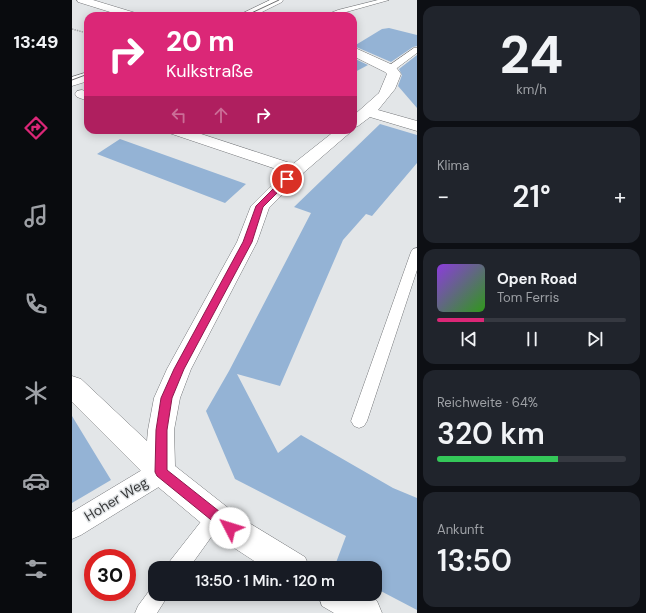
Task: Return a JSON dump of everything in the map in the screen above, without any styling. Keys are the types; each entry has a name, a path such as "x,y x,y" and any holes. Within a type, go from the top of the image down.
{"street":[{"path":"82,0 122,12"},
{"path":"253,12 278,0"},
{"path":"357,53 390,69 394,74 392,86 383,97 357,120"},
{"path":"72,82 84,78"},
{"path":"383,97 392,103 412,124"},
{"path":"367,111 412,124"},
{"path":"186,134 296,170"},
{"path":"161,472 161,430 167,398 179,369 248,242 260,206 296,170 340,134"},
{"path":"72,386 161,472 230,528 283,561"},
{"name":"Hoher Weg","path":"72,526 161,472"},
{"path":"345,601 365,613"}],"lane":[{"path":"335,12 386,0"},
{"path":"390,69 417,50"},
{"path":"359,421 417,252"},
{"path":"182,561 216,516"},
{"path":"145,613 153,601"}],"path":[{"path":"72,29 83,32"}],"building":[{"path":"389,28 417,35 417,46 413,47 391,62 357,47 357,44 382,29"},
{"path":"417,55 417,108 398,86 402,75 399,69"},
{"path":"357,60 368,65 357,71"},
{"path":"380,124 417,135 417,163 372,216 366,214 343,240 280,386 237,374 278,453 301,435 393,488 417,498 417,610 382,592 382,561 337,561 346,536 235,479 206,411 229,371 311,213 294,207"},
{"path":"120,139 246,184 225,203 97,154"},
{"path":"72,416 111,480 72,503"}],"tram line":[{"path":"254,12 279,0"},
{"path":"72,80 84,76"}],"route":[{"path":"230,528 161,472 161,430 167,398 179,369 248,242 260,206 287,179"}]}
